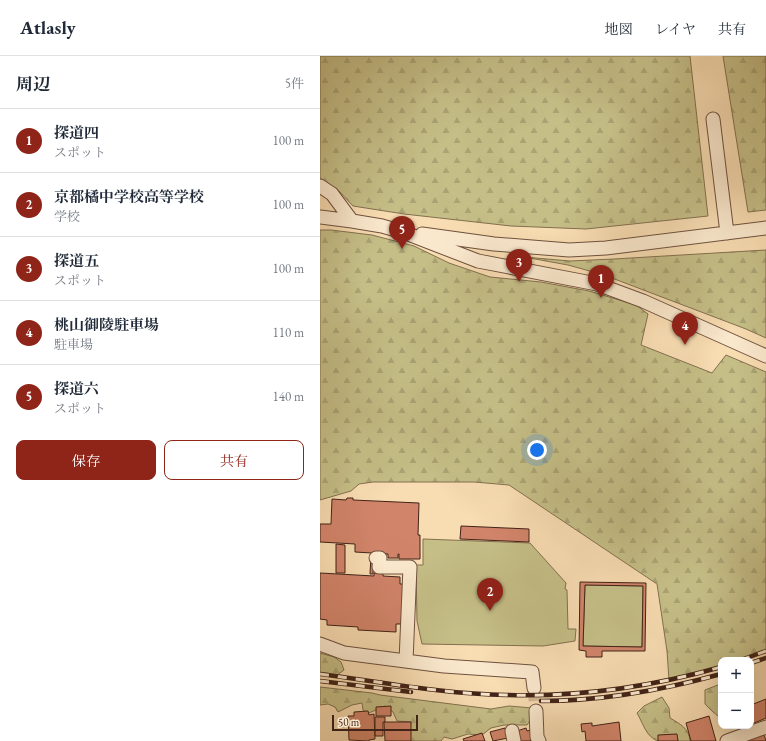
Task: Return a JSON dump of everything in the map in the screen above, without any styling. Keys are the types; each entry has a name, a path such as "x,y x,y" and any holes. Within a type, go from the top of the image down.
{"street":[{"path":"713,119 727,233"},
{"path":"320,186 332,194 352,220"},
{"path":"320,217 352,220 403,232 494,244 569,250 606,248 766,228"},
{"path":"403,232 478,261 597,284 643,301 766,356"},
{"path":"376,558 380,558 379,567 410,567 406,661"},
{"path":"320,644 344,653 444,666 532,672 534,688"},
{"path":"536,711 537,737 540,741"},
{"path":"727,741 766,727"}],"green space":[{"path":"320,56 690,56 708,216 586,229 511,226 404,214 353,206 339,191 320,178"},
{"path":"723,56 766,56 766,210 748,212"},
{"path":"320,230 372,235 414,246 449,263 490,277 541,282 589,291 636,305 648,314 641,345 712,373 726,355 766,372 766,652 752,657 718,657 718,668 669,680 667,651 657,584 509,485 474,482 373,482 359,484 351,491 320,500"},
{"path":"766,250 766,338 604,275 568,265 524,257 570,261"},
{"path":"423,539 530,543 566,583 565,589 567,590 568,629 576,629 575,641 543,646 422,644 417,621 416,565 423,565"},
{"path":"585,585 643,586 642,647 583,646"},
{"path":"320,653 334,657 341,662 344,670 337,675 320,674"},
{"path":"718,685 718,716 705,704 705,690"},
{"path":"320,687 491,709 509,706 532,708 531,719 527,725 504,725 491,728 482,735 468,734 452,739 444,737 441,741 409,741 411,722 397,721 393,712 385,706 369,713 363,710 362,703 352,705 338,712 335,707 328,704 320,705"},
{"path":"662,697 669,708 670,718 686,730 690,741 658,741 650,736 645,729 637,713 644,706"}],"building":[{"path":"347,498 353,498 353,500 419,503 418,535 420,535 420,559 399,559 399,554 398,558 388,558 388,554 355,552 355,544 320,542 320,524 331,524 332,499 346,500"},
{"path":"461,526 529,529 529,542 460,539"},
{"path":"336,544 345,545 345,573 336,573"},
{"path":"371,554 374,554 373,574 370,574"},
{"path":"320,573 374,576 374,573 383,573 383,576 400,577 400,584 404,584 401,624 396,624 396,632 358,630 358,627 327,625 327,620 320,619"},
{"path":"580,582 646,583 645,651 602,651 602,657 586,657 586,651 579,650","holes":["585,585 643,586 642,647 583,646"]},
{"path":"766,699 766,718 754,723 754,704"},
{"path":"391,706 391,716 376,716 376,707"},
{"path":"368,711 369,715 374,714 375,739 369,741 349,740 348,716 354,716 354,712"},
{"path":"709,716 716,741 691,741 686,723"},
{"path":"375,717 385,717 385,722 383,722 383,736 375,736"},
{"path":"384,722 411,722 411,741 385,741"},
{"path":"619,722 621,741 586,741 585,731 582,732 581,724 592,723 592,726"},
{"path":"505,728 508,738 493,741 490,732"},
{"path":"526,728 527,731 531,730 534,739 529,741 520,741 517,731"},
{"path":"763,731 766,741 734,741"},
{"path":"482,733 485,741 464,741 463,739"},
{"path":"677,734 678,741 658,741 658,735"}],"tunnel":[{"path":"534,688 536,711"}],"railway":[{"path":"749,657 766,651"},
{"path":"754,662 766,658"},
{"path":"320,674 460,692 533,695 615,689 668,680 718,668"},
{"path":"541,701 587,699 632,694 718,675"},
{"path":"320,681 411,692"}],"place":[{"name":"探道六","path":"402,249"},
{"name":"探道五","path":"519,282"},
{"name":"探道四","path":"601,298"},
{"name":"桃山御陵駐車場","path":"685,345"},
{"name":"京都橘中学校高等学校","path":"490,611"}]}
